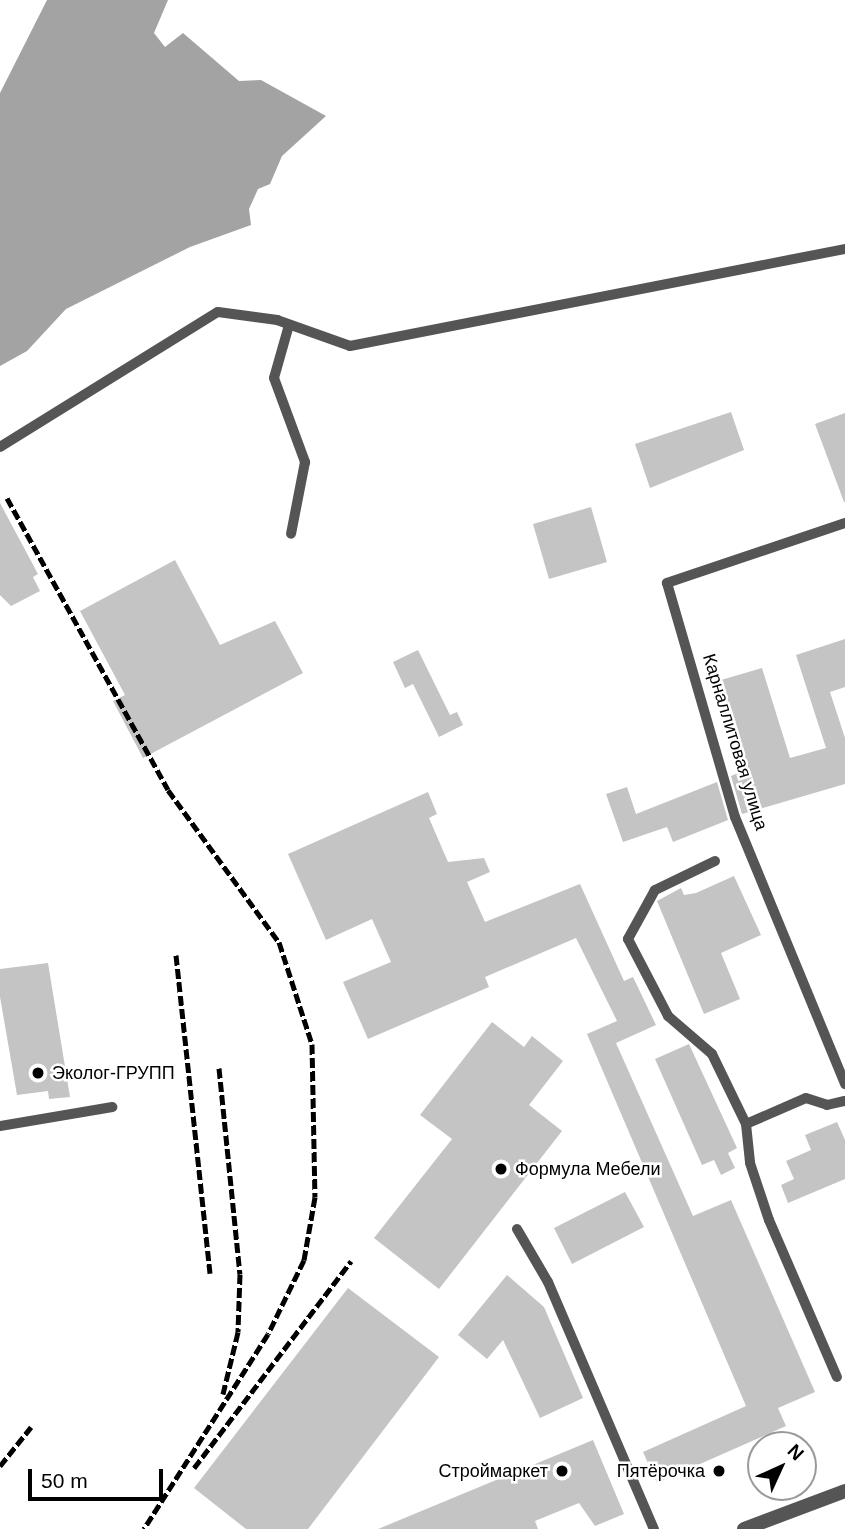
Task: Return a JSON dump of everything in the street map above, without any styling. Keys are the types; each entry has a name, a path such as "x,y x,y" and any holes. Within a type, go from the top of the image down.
{"street":[{"path":"744,1529 845,1491"}],"lane":[{"path":"0,447 218,312 289,325 350,346 845,249"},
{"path":"289,325 274,378 305,462 291,534"},
{"name":"Карналлитовая улица","path":"845,523 667,583 735,817 845,1084"},
{"path":"715,861 655,890 628,939 668,1016 712,1054 746,1124 750,1163 769,1220 837,1377"},
{"path":"746,1124 806,1098 827,1105 845,1101"},
{"path":"0,1126 112,1107"},
{"path":"517,1229 548,1282 654,1529"}],"shaded area":[{"path":"47,0 168,0 154,33 165,47 183,33 239,81 261,80 326,116 282,156 270,184 258,189 249,209 251,225 190,247 66,309 27,351 0,366 0,93"}],"building":[{"path":"731,412 744,450 650,488 635,444"},
{"path":"845,413 845,502 844,502 815,424"},
{"path":"0,503 38,574 33,577 40,591 11,606 0,595"},
{"path":"591,507 607,562 549,579 533,524"},
{"path":"175,560 220,645 275,621 303,673 143,758 113,701 125,695 80,611"},
{"path":"845,639 845,687 830,692 845,738 845,784 742,814 731,776 748,769 721,680 762,668 790,758 826,748 796,655"},
{"path":"418,650 450,715 457,712 463,725 439,737 413,684 405,688 393,662"},
{"path":"717,782 728,820 673,842 667,827 623,842 606,794 627,787 636,814"},
{"path":"428,792 437,814 429,818 448,862 484,858 490,872 467,882 485,922 580,884 624,981 633,977 656,1025 616,1043 693,1216 731,1200 815,1392 778,1408 786,1426 775,1431 747,1431 747,1443 657,1483 643,1452 746,1406 587,1034 617,1021 576,938 485,977 489,987 368,1039 343,982 391,962 372,919 326,940 288,854"},
{"path":"734,876 761,935 721,953 740,999 704,1014 657,901 681,888 684,895 696,893"},
{"path":"48,963 70,1097 49,1099 48,1091 17,1095 0,997 0,969"},
{"path":"492,1022 524,1047 532,1036 563,1061 529,1105 562,1131 439,1289 374,1238 452,1139 420,1115"},
{"path":"689,1044 737,1148 728,1153 735,1168 721,1175 714,1160 702,1165 655,1059"},
{"path":"837,1122 845,1140 845,1179 788,1203 781,1185 794,1179 786,1161 811,1150 805,1135"},
{"path":"625,1192 644,1227 572,1264 554,1228"},
{"path":"507,1275 544,1307 583,1398 540,1418 503,1340 487,1359 458,1335"},
{"path":"348,1288 439,1357 308,1529 246,1529 194,1488"},
{"name":"Строймаркет","path":"593,1440 624,1514 595,1526 579,1503 535,1521 538,1529 378,1529"}],"railway":[{"path":"7,498 168,790 279,942 312,1044 315,1197 304,1260 268,1334 144,1529"},
{"path":"176,955 210,1273"},
{"path":"219,1068 240,1274 238,1332 223,1394"},
{"path":"194,1468 351,1261"},
{"path":"0,1466 31,1427"}],"place":[{"name":"Эколог-ГРУПП","path":"38,1073"},
{"name":"Формула Мебели","path":"501,1169"},
{"name":"Строймаркет","path":"562,1471"},
{"name":"Пятёрочка","path":"719,1471"}]}
